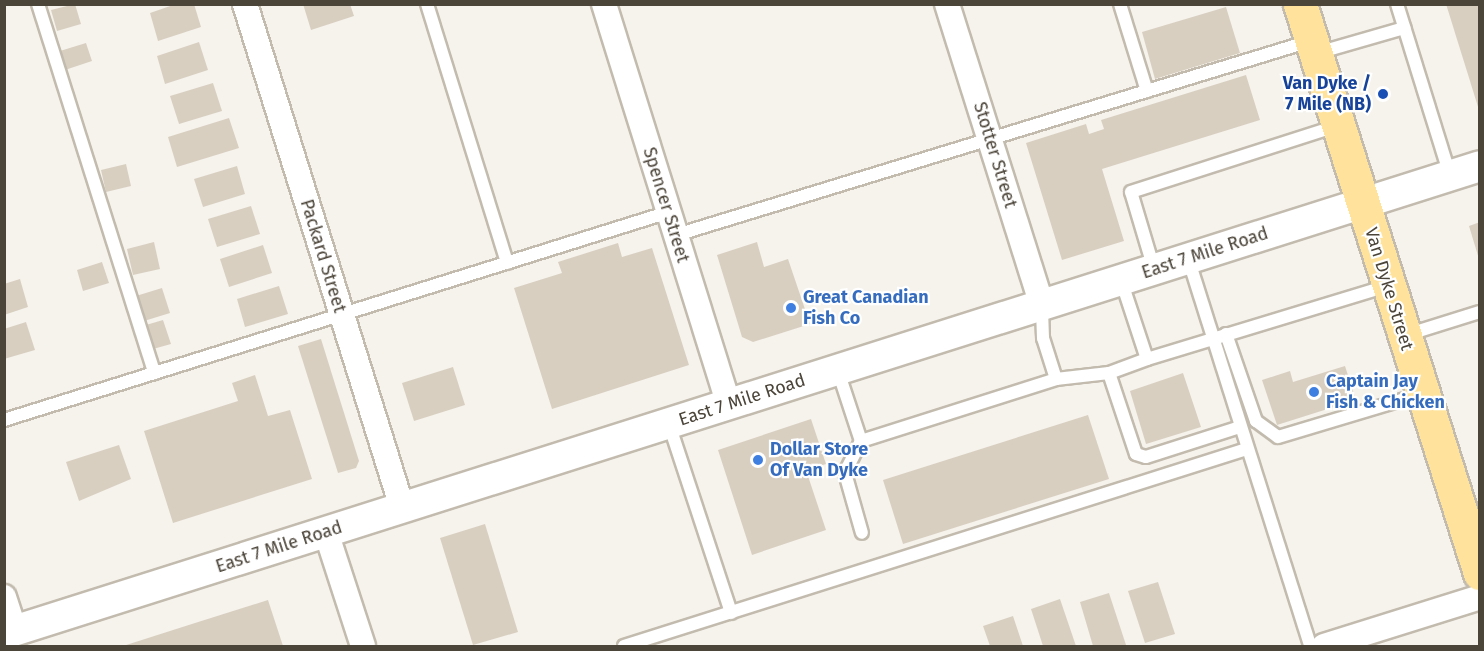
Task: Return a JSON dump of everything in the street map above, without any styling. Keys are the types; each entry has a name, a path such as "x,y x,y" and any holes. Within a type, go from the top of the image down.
{"main road":[{"name":"Van Dyke Street","path":"1300,4 1421,393 1472,523 1479,573"}],"street":[{"name":"Packard Street","path":"245,4 402,507"},
{"name":"Spencer Street","path":"604,4 729,405"},
{"name":"Stotter Street","path":"947,4 1042,305"},
{"name":"East 7 Mile Road","path":"10,632 1479,166"},
{"path":"326,532 363,646"},
{"path":"4,597 10,632"},
{"path":"1324,646 1479,597"}],"lane":[{"path":"38,4 154,373"},
{"path":"427,4 507,263"},
{"path":"1120,4 1147,91"},
{"path":"1397,4 1450,175"},
{"path":"676,236 1147,91 1313,47 1404,28"},
{"path":"1154,269 1131,192 1338,126"},
{"path":"4,420 669,212"},
{"path":"1188,258 1310,646"},
{"path":"1121,280 1147,359"},
{"path":"861,441 1056,379 1109,373 1226,334 1388,286"},
{"path":"1042,305 1043,338 1056,379"},
{"path":"1403,336 1479,312"},
{"path":"1226,334 1256,422 1278,437 1421,393"},
{"path":"838,370 861,441 845,473 862,533"},
{"path":"1109,373 1136,454 1146,457 1240,427"},
{"path":"668,423 731,613"},
{"path":"624,646 1247,449"}],"building":[{"path":"75,4 81,24 57,31 51,10"},
{"path":"176,4 194,4 201,27 158,41 150,13"},
{"path":"303,4 350,4 354,16 311,30"},
{"path":"1446,4 1480,4 1480,110 1479,110"},
{"path":"1226,7 1240,53 1155,79 1142,32"},
{"path":"199,42 208,70 165,84 157,56"},
{"path":"86,43 92,61 65,70 60,51"},
{"path":"1246,75 1260,120 1102,169 1124,241 1062,260 1026,143 1086,124 1089,134 1104,129 1101,120"},
{"path":"213,83 222,111 179,124 170,96"},
{"path":"229,118 239,148 177,167 168,137"},
{"path":"126,164 131,186 106,192 101,170"},
{"path":"237,166 245,194 203,207 194,179"},
{"path":"251,206 260,234 217,247 208,219"},
{"path":"1480,222 1480,259 1479,259 1469,226"},
{"path":"154,242 160,269 133,275 127,249"},
{"path":"757,242 764,267 788,259 810,324 753,342 742,337 717,255"},
{"path":"618,243 622,257 652,248 689,365 552,409 514,288 562,273 558,262"},
{"path":"263,245 272,273 229,287 220,259"},
{"path":"102,262 109,283 83,291 77,270"},
{"path":"20,279 28,307 4,315 4,284"},
{"path":"279,286 288,314 245,327 237,299"},
{"path":"162,288 170,313 144,321 136,296"},
{"path":"163,320 171,344 153,349 146,325"},
{"path":"26,322 35,350 4,359 4,329"},
{"path":"321,339 359,461 356,468 338,473 298,346"},
{"path":"1345,366 1356,400 1277,425 1262,380 1290,371 1293,382"},
{"path":"453,367 465,405 414,421 402,383"},
{"path":"1183,373 1201,427 1146,444 1130,391"},
{"path":"255,375 268,416 290,410 312,479 173,523 144,431 238,401 232,383"},
{"path":"1088,415 1109,479 903,544 883,480"},
{"path":"811,419 826,464 806,470 826,530 752,555 718,450"},
{"path":"119,445 131,479 79,501 66,462"},
{"path":"485,524 518,632 473,645 440,538"},
{"path":"1158,582 1175,634 1145,643 1128,591"},
{"path":"1109,593 1126,645 1093,646 1080,602"},
{"path":"1060,599 1076,646 1043,646 1031,609"},
{"path":"268,600 283,646 123,646 195,623"},
{"path":"1013,616 1023,646 990,646 983,626"}],"place":[{"name":"Van Dyke / 7 Mile (NB)","path":"1383,94"},
{"name":"Great Canadian Fish Co","path":"791,308"},
{"name":"Captain Jay Fish & Chicken","path":"1314,392"},
{"name":"Dollar Store Of Van Dyke","path":"758,460"}]}
